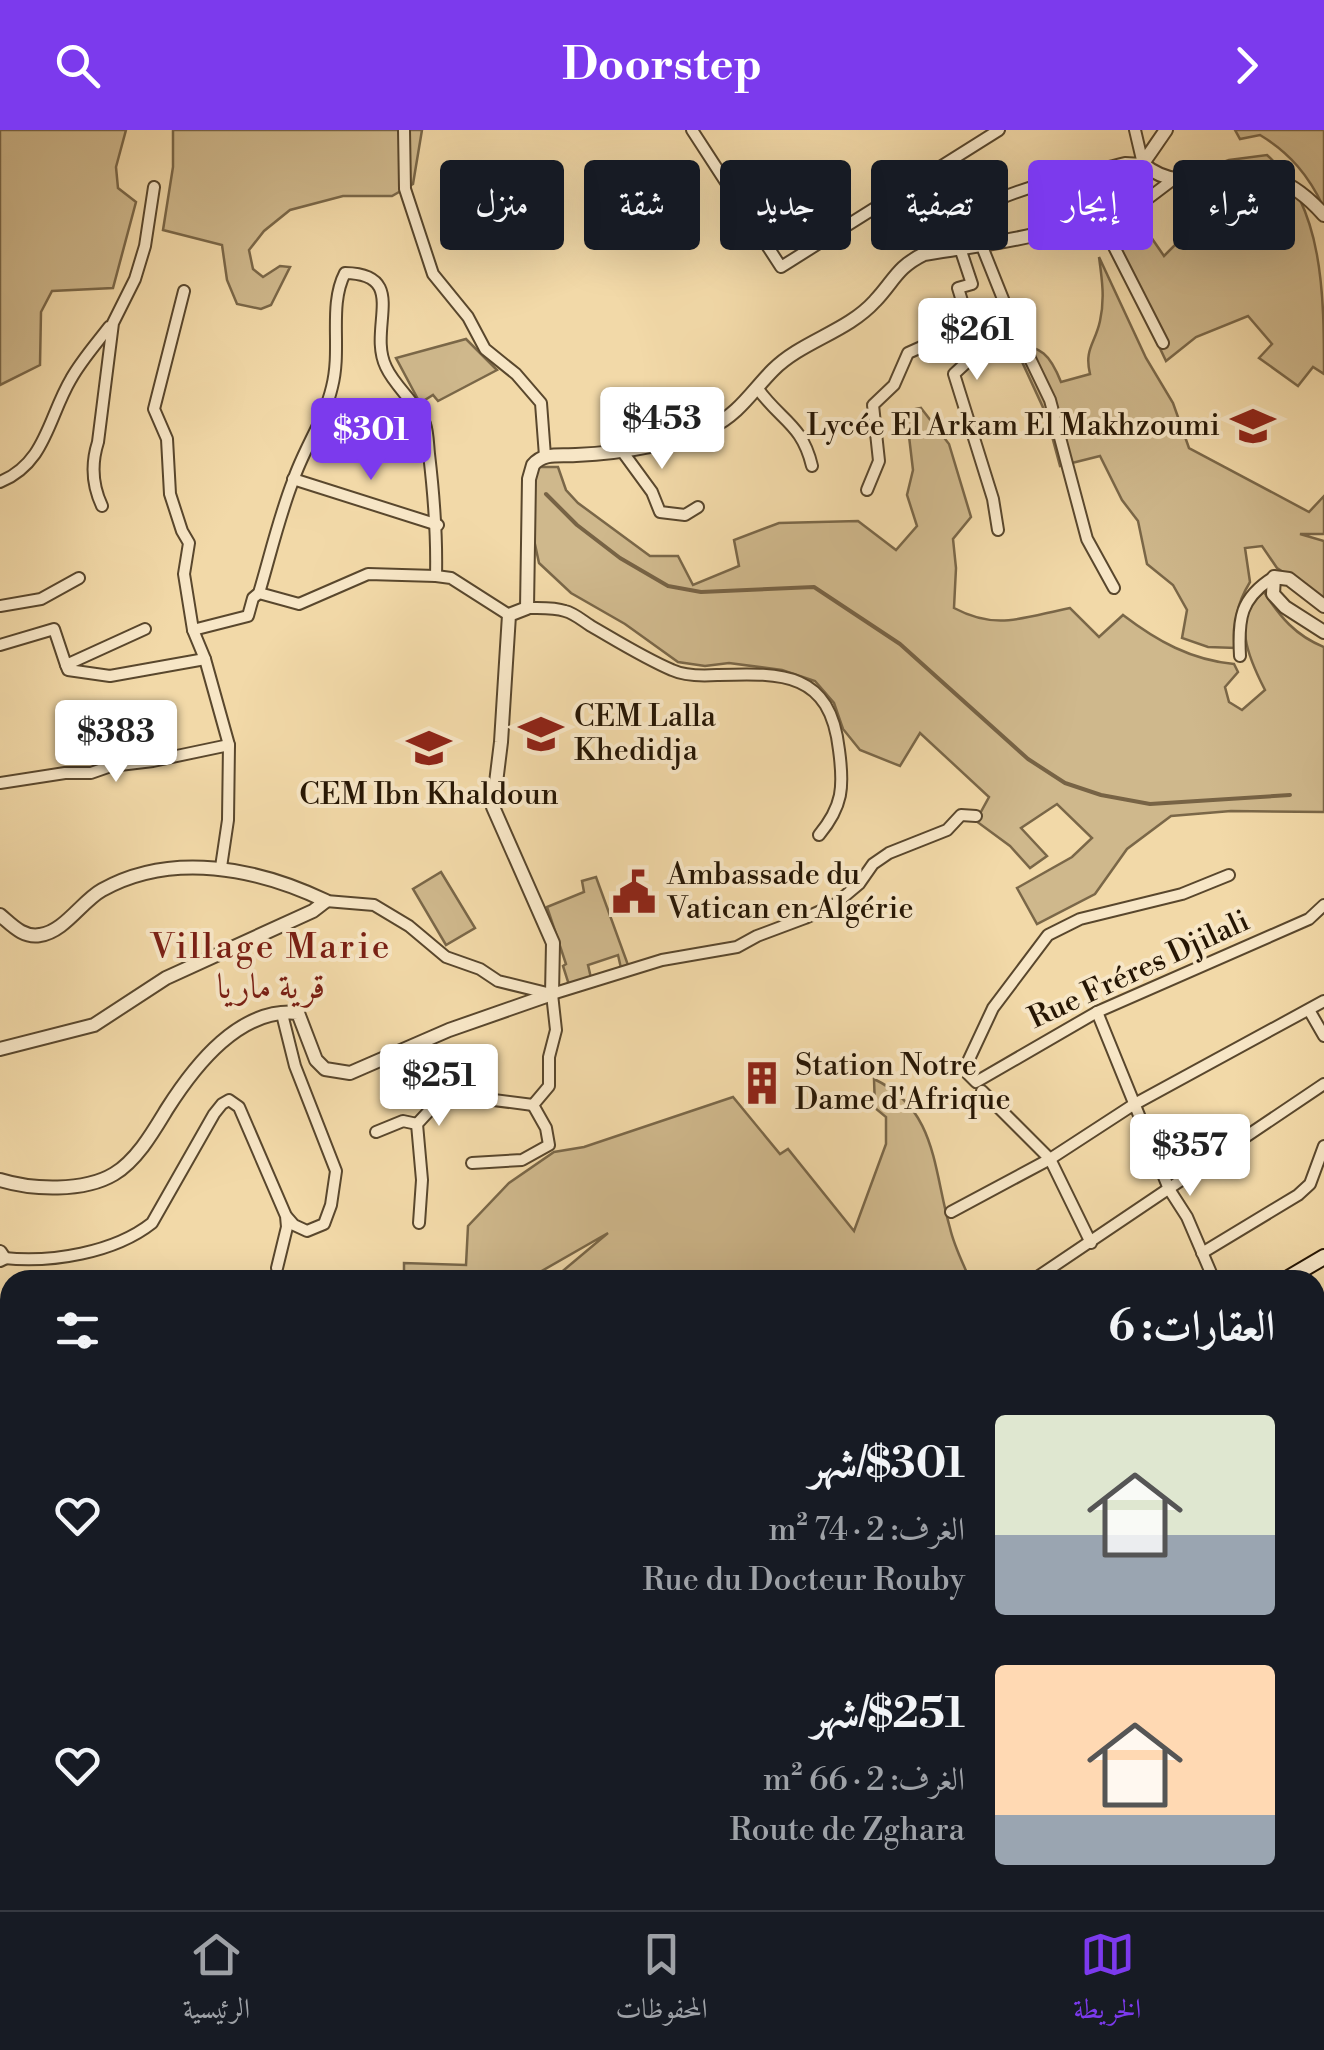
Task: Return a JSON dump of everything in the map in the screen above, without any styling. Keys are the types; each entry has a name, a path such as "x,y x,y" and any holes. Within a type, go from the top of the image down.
{"main road":[{"path":"1303,1270 1324,1257"}],"street":[{"path":"404,130 405,189 433,274 468,317 485,349 516,374 541,403 545,456"},
{"path":"692,130 781,267 999,130"},
{"path":"1135,130 1142,160"},
{"path":"1143,160 1145,130"},
{"path":"1146,160 1166,130"},
{"path":"1300,176 1324,215"},
{"path":"1162,343 1110,232 1113,225 1173,181"},
{"path":"0,482 29,464 45,440 70,380 113,322 134,280 150,220 154,187"},
{"path":"924,254 942,232 1004,194 1028,188"},
{"path":"527,608 528,479 533,464 545,456 622,451 714,426 788,358 875,301 908,262 924,254 948,250"},
{"path":"961,250 972,284 958,288 969,324 968,360 954,374 993,499 998,530"},
{"path":"983,250 1050,400 1086,540 1114,588"},
{"path":"193,630 248,616 259,593 293,479 324,418 338,366 337,290 345,273 369,276 384,292 380,332 386,367 425,424 438,525 436,576"},
{"path":"184,292 154,409 166,438 170,494 189,543 184,574 193,630 229,745 228,820 222,867"},
{"path":"102,506 93,476 93,457 113,322"},
{"path":"867,490 880,461 874,405 894,385 908,353 946,336 968,342"},
{"path":"758,389 773,410 798,428 812,466"},
{"path":"622,451 652,492 660,512 684,515 698,507"},
{"path":"293,479 438,525"},
{"path":"259,593 299,604 368,574 436,576 450,578 508,615"},
{"path":"1240,656 1238,630 1245,604 1255,588 1274,577 1290,578 1324,606"},
{"path":"1274,577 1273,594 1285,607 1324,632"},
{"path":"0,606 41,599 78,578"},
{"path":"508,615 527,608 565,610 676,672 703,676 783,675 802,681 817,693 828,710 839,750 841,795 837,814 820,835"},
{"path":"508,615 502,742 493,807 553,942 556,1030 549,1057 549,1086 533,1104"},
{"path":"0,645 54,629 68,670 110,676 205,659"},
{"path":"66,665 145,629"},
{"path":"0,784 92,772 229,745"},
{"path":"0,1180 49,1186 88,1184 112,1176 137,1153 195,1068 254,1020 298,1013 316,1060 326,1069 350,1074 553,988 662,960 738,948 756,936 834,905 859,884 872,864 889,853 946,830 961,815 976,816"},
{"path":"4,918 24,934 43,935 100,891 128,880 181,866 222,867 326,901 374,904 410,926 446,957 480,969 498,981 553,988"},
{"path":"1091,1242 1050,1159 964,1070 970,1054 1008,984 1048,935 1080,919 1182,894 1229,875"},
{"path":"0,1049 94,1025 166,978 326,901"},
{"name":"Rue Fréres Djilali","path":"979,1087 1097,1012 1309,919 1324,905"},
{"path":"951,1212 1050,1159 1133,1105 1324,1000"},
{"path":"1309,1010 1324,1036"},
{"path":"1097,1012 1133,1105 1209,1270"},
{"path":"282,1014 295,1066 336,1171 324,1224 307,1231 286,1216"},
{"path":"1048,1270 1324,1084"},
{"path":"419,1223 422,1180 416,1124 440,1098 533,1104"},
{"path":"1,1257 24,1260 67,1255 136,1236 152,1224 214,1114 229,1100 239,1107 286,1216 277,1268"},
{"path":"472,1163 522,1160 550,1145 533,1104"},
{"path":"376,1132 404,1121 416,1124"},
{"path":"1202,1254 1298,1195 1310,1184 1324,1146"}],"shaded area":[{"path":"0,130 126,130 116,167 118,188 136,202 113,288 52,291 41,312 40,365 0,385"},
{"path":"173,130 422,130 413,184 392,196 343,196 290,210 264,231 249,250 253,269 263,277 280,266 290,267 271,305 261,309 237,304 227,280 222,245 163,230 173,167"},
{"path":"1235,130 1324,130 1324,208 1295,160 1260,135 1240,139"},
{"path":"1267,155 1272,160 1229,160"},
{"path":"1295,191 1317,254 1324,374 1313,367 1298,386 1259,358 1272,344 1248,316 1196,337 1166,361 1113,250 1153,250 1153,240 1164,256 1173,247 1295,250"},
{"path":"1099,257 1146,358 1173,403 1189,448 1309,512 1324,496 1324,534 1300,534 1324,541 1324,599 1277,568 1262,546 1245,548 1250,582 1237,614 1236,648 1208,647 1182,638 1187,610 1173,585 1147,564 1138,521 1122,500 1100,456 1060,466 1046,414 1012,340 1044,353 1061,382 1090,374 1089,352 1102,305"},
{"path":"466,339 497,370 438,401 433,395 420,403 396,358"},
{"path":"921,408 949,444 971,517 953,539 954,608 997,620 1070,608 1099,637 1123,615 1175,648 1234,664 1238,672 1225,687 1229,702 1242,710 1265,690 1253,665 1245,626 1254,602 1264,592 1290,625 1324,647 1324,812 1231,811 1171,816 1127,849 1095,894 1037,924 1017,888 1072,857 1092,838 1057,804 1021,828 1047,856 1030,868 1010,846 976,821 989,797 920,733 900,766 860,750 843,729 834,703 815,681 782,670 678,662 625,624 571,593 539,563 530,521 529,482 539,467 558,467 566,490 578,503 650,556 678,556 693,585 739,566 734,540 779,523 858,521 896,550 917,526 907,495 913,470 906,411"},
{"path":"441,872 475,928 446,945 413,889"},
{"path":"596,877 628,965 621,968 618,955 588,965 591,978 569,985 547,907 584,892 582,881"},
{"path":"874,1079 895,1092 921,1124 952,1235 966,1270 564,1270 608,1233 543,1270 404,1270 404,1263 466,1265 468,1226 509,1183 554,1152 584,1147 733,1097 780,1154 788,1149 854,1231 886,1144 886,1117 875,1108"}],"waterway":[{"path":"546,494 577,525 620,558 668,586 701,592 814,587 900,644 1028,759 1065,783 1101,795 1150,804 1290,795"}],"place":[{"name":"Lycée El Arkam El Makhzoumi","path":"1253,426"},
{"name":"CEM Lalla Khedidja","path":"541,734"},
{"name":"CEM Ibn Khaldoun","path":"429,748"},
{"name":"Ambassade du Vatican en Algérie","path":"634,892"},
{"name":"Station Notre Dame d'Afrique","path":"762,1083"}],"district":[{"name":"Village Marie قرية ماريا","path":"271,967"}]}
